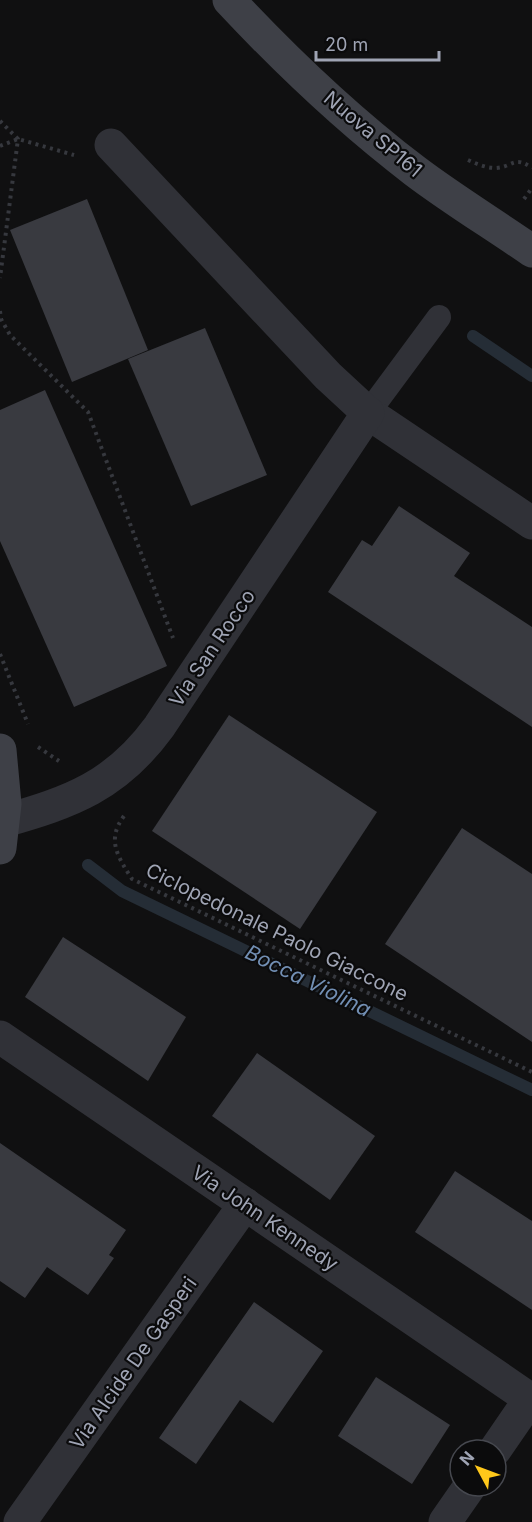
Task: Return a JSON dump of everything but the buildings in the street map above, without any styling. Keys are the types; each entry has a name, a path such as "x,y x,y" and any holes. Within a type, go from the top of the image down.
{"main road":[{"name":"Nuova SP161","path":"229,0 309,80 382,145 445,193 532,251"},
{"path":"0,750 4,789 2,835"}],"street":[{"path":"111,145 320,367 368,413 532,523"},
{"name":"Via San Rocco","path":"2,835 91,790 117,773 150,740 368,413"},
{"name":"Via John Kennedy","path":"0,1037 530,1399 503,1438"},
{"name":"Via Alcide De Gasperi","path":"21,1522 245,1204"},
{"path":"445,1522 462,1498"}],"lane":[{"path":"368,413 439,317"}],"path":[{"path":"0,121 18,139 93,160 111,145"},
{"path":"0,146 18,139"},
{"path":"0,278 18,139"},
{"path":"465,158 483,166 498,168 514,161 524,162 532,168"},
{"path":"0,310 1,319 10,335 88,412 189,681"},
{"path":"0,654 30,728"},
{"path":"35,738 39,749 62,763"},
{"name":"Ciclopedonale Paolo Giaccone","path":"129,808 116,826 116,854 132,879 532,1072"}],"waterway":[{"path":"473,336 532,376"},
{"name":"Bocca Violina","path":"88,865 122,891 532,1090"}]}
